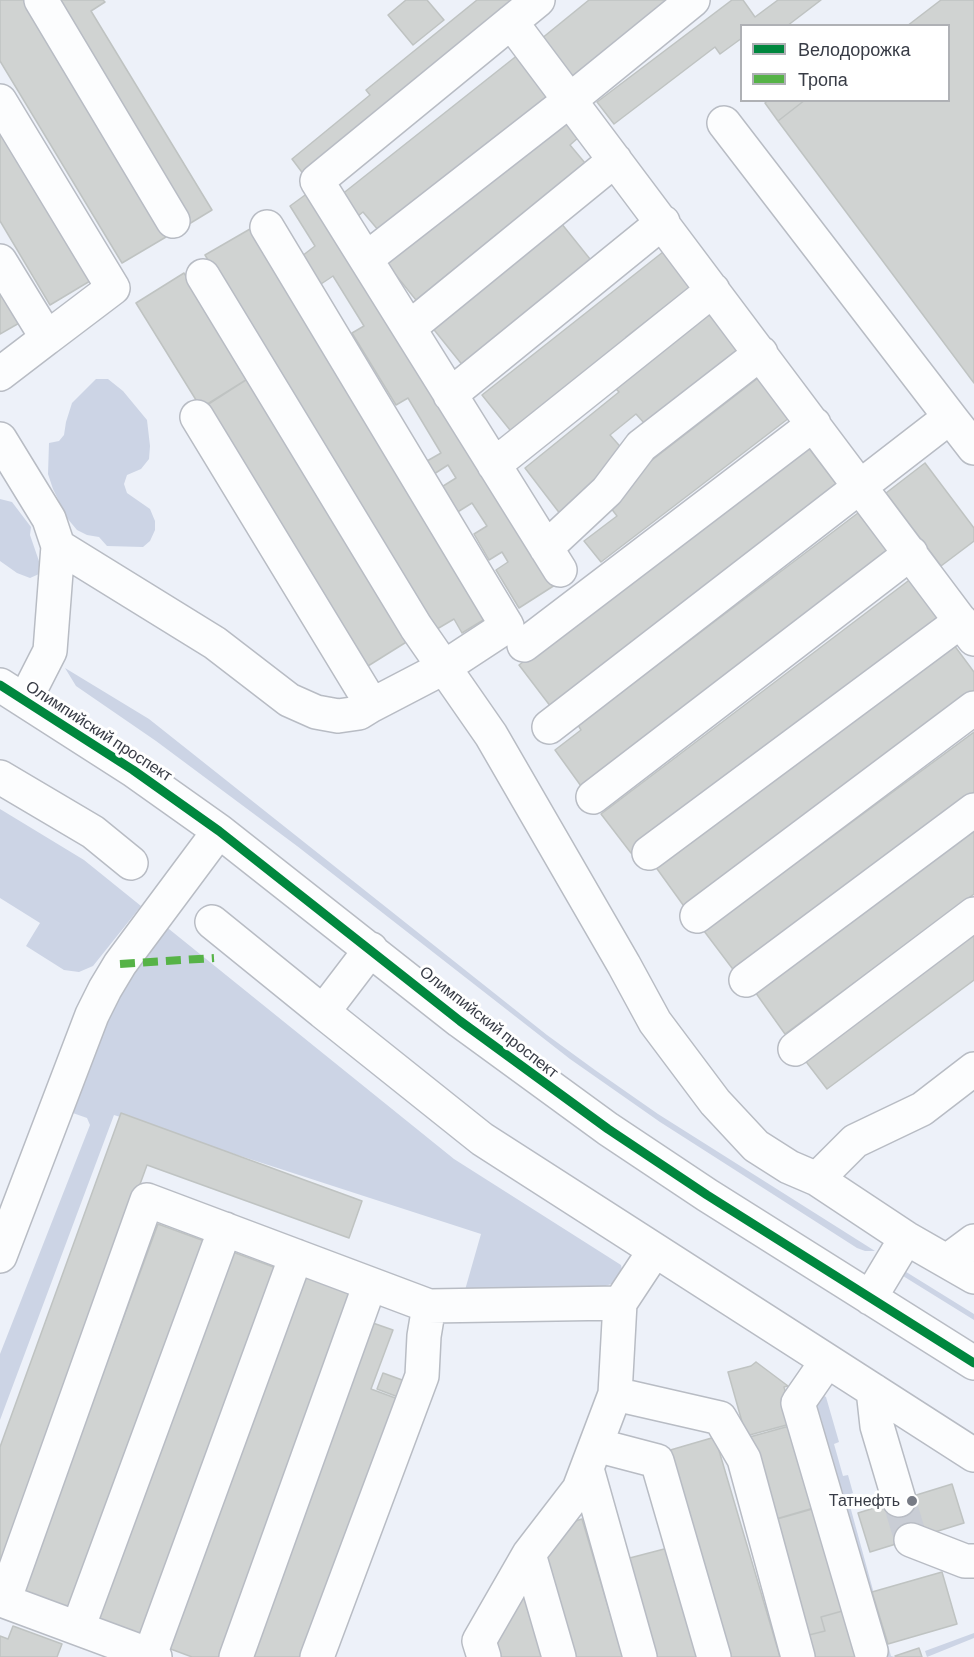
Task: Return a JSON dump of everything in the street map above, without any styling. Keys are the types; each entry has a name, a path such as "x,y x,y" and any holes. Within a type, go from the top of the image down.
{"street":[{"path":"41,0 173,221"},
{"path":"538,0 317,180 553,559 641,446 761,353"},
{"path":"366,260 693,0"},
{"path":"511,22 967,630 649,853"},
{"path":"0,101 113,288 0,374"},
{"path":"724,123 974,448"},
{"path":"409,328 615,160"},
{"path":"450,395 663,222"},
{"path":"58,546 215,643 290,700 316,712 338,716 359,713 443,668 507,626 267,227"},
{"path":"0,261 47,338"},
{"path":"204,276 416,627 491,735 655,1022 714,1102 756,1146 789,1167 817,1179 906,1238 960,1268 974,1241"},
{"path":"495,465 713,290"},
{"path":"197,417 372,705"},
{"path":"549,728 950,417"},
{"path":"524,645 814,424"},
{"path":"0,439 49,519 58,546 50,651 12,692"},
{"path":"593,797 911,553"},
{"name":"Олимпийский проспект","path":"12,692 133,770 219,831 509,1058 608,1129 974,1363"},
{"path":"697,916 974,708"},
{"path":"0,777 93,832 131,863"},
{"path":"746,980 974,810"},
{"path":"0,1256 92,1015 105,989 120,964 219,831"},
{"path":"795,1049 974,914"},
{"path":"212,922 482,1139 974,1455"},
{"path":"323,1012 371,949"},
{"path":"817,1179 855,1141 922,1109 974,1069"},
{"path":"296,1256 152,1656 4,1600 147,1200 225,1229 429,1306 620,1303"},
{"path":"78,1628 225,1229"},
{"path":"870,1298 906,1238"},
{"path":"478,1652 529,1554 579,1489 615,1394 620,1303 655,1250"},
{"path":"236,1657 370,1284"},
{"path":"317,1657 422,1376 424,1336 429,1306"},
{"path":"827,1361 798,1402 871,1652"},
{"path":"873,1390 877,1426 899,1500"},
{"path":"615,1394 720,1418 744,1459 798,1657"},
{"path":"591,1457 640,1657"},
{"path":"591,1457 657,1461 714,1657"},
{"path":"911,1540 965,1561 974,1561"},
{"path":"529,1554 559,1657"}],"shaded area":[{"path":"96,379 108,379 123,391 147,420 149,459 141,469 127,475 124,484 127,493 150,509 155,521 155,530 150,541 143,547 107,546 99,537 77,530 67,518 48,474 49,443 59,441 64,435 72,403"},
{"path":"0,499 12,502 31,527 30,535 41,567 39,574 30,578 17,573 0,561"},
{"path":"65,668 149,719 547,1035 595,1070 658,1114 875,1251 857,1248 660,1122 570,1059 297,846 156,741 76,686"},
{"path":"0,809 84,860 141,906 93,966 79,972 64,970 26,946 40,923 0,898"},
{"path":"164,925 454,1159 621,1265 622,1270 614,1283 591,1291 465,1290 481,1234 114,1115 0,1420 0,1354 90,1125 87,1118 70,1112 110,1007"},
{"path":"903,1270 974,1314 974,1320 903,1276"},
{"path":"819,1393 826,1397 839,1442 834,1444 843,1476 848,1475 853,1493 847,1495 891,1656 895,1657 886,1657 821,1419 808,1411"},
{"path":"974,1633 974,1638 927,1657 925,1651"}],"building":[{"path":"0,0 24,0 166,237 122,263 0,61"},
{"path":"55,0 103,0 105,2 91,11 212,210 189,224"},
{"path":"406,0 427,0 444,20 413,45 388,15"},
{"path":"477,0 527,0 307,179 292,159 370,95 366,90"},
{"path":"589,0 670,0 569,81 541,39"},
{"path":"732,0 743,0 755,17 778,0 821,0 790,24 740,24 740,39 720,54 715,47 614,124 597,102"},
{"path":"941,0 974,0 974,383 778,121 802,102 950,102 950,24 910,24"},
{"path":"519,54 551,94 379,231 363,212 353,220 336,199"},
{"path":"766,102 802,102 778,121"},
{"path":"564,118 579,137 570,145 585,163 416,300 386,263"},
{"path":"0,122 95,278 50,305 0,221"},
{"path":"312,190 555,585 519,608 496,570 508,562 502,552 489,560 474,534 487,526 472,503 456,513 440,488 456,478 448,465 434,474 427,461 441,453 408,398 396,405 352,333 364,326 333,276 321,284 302,256 315,246 290,206"},
{"path":"561,223 594,264 464,367 431,326"},
{"path":"250,229 485,619 462,633 454,619 432,632 205,255"},
{"path":"663,252 693,291 674,305 671,302 626,337 631,343 514,435 482,395"},
{"path":"184,273 249,378 201,408 136,303"},
{"path":"0,286 21,322 0,334"},
{"path":"708,313 739,352 645,424 636,414 610,435 625,452 561,515 525,468 619,392 616,389 626,381 623,378"},
{"path":"249,378 408,641 368,666 207,405"},
{"path":"758,378 789,418 601,562 584,541 617,516 607,503 625,481"},
{"path":"808,447 840,489 551,707 519,665"},
{"path":"925,463 974,528 974,541 941,566 886,493"},
{"path":"858,513 889,553 581,786 555,750 581,730 578,725"},
{"path":"912,578 942,617 631,853 601,814"},
{"path":"954,645 974,672 974,693 686,909 655,866"},
{"path":"974,732 974,792 735,972 704,931"},
{"path":"974,828 974,894 785,1034 753,989"},
{"path":"974,932 974,980 827,1089 804,1059"},
{"path":"121,1113 362,1201 349,1238 147,1165 0,1570 0,1447"},
{"path":"158,1224 207,1242 70,1613 21,1595"},
{"path":"230,1251 279,1269 145,1639 94,1620"},
{"path":"306,1276 355,1295 221,1657 192,1657 168,1648"},
{"path":"370,1322 393,1330 371,1389 398,1399 304,1657 247,1657"},
{"path":"756,1362 788,1386 784,1387 794,1423 746,1436 728,1372 751,1366"},
{"path":"383,1373 405,1381 398,1397 377,1389"},
{"path":"793,1425 816,1508 770,1521 746,1438"},
{"path":"715,1437 780,1657 728,1657 667,1451"},
{"path":"952,1484 964,1523 870,1552 858,1513"},
{"path":"817,1507 846,1610 821,1617 825,1631 801,1637 769,1521"},
{"path":"582,1519 623,1657 570,1657 540,1553 559,1526"},
{"path":"668,1548 699,1657 650,1657 622,1560"},
{"path":"942,1572 957,1624 888,1644 872,1592"},
{"path":"526,1593 545,1657 494,1657 492,1651 514,1597"},
{"path":"846,1610 859,1657 807,1657 801,1637 825,1631 821,1617"},
{"path":"13,1626 62,1644 57,1657 0,1657 0,1636 8,1639"},
{"path":"919,1648 922,1657 895,1656"}],"tunnel":[{"path":"899,1500 911,1540"}],"marked path":[{"path":"120,964 214,958"}],"cycle path":[{"path":"0,685 133,770 219,831 460,1021 608,1129 707,1195 974,1363"}],"place":[{"name":"Татнефть","path":"912,1501"}]}
